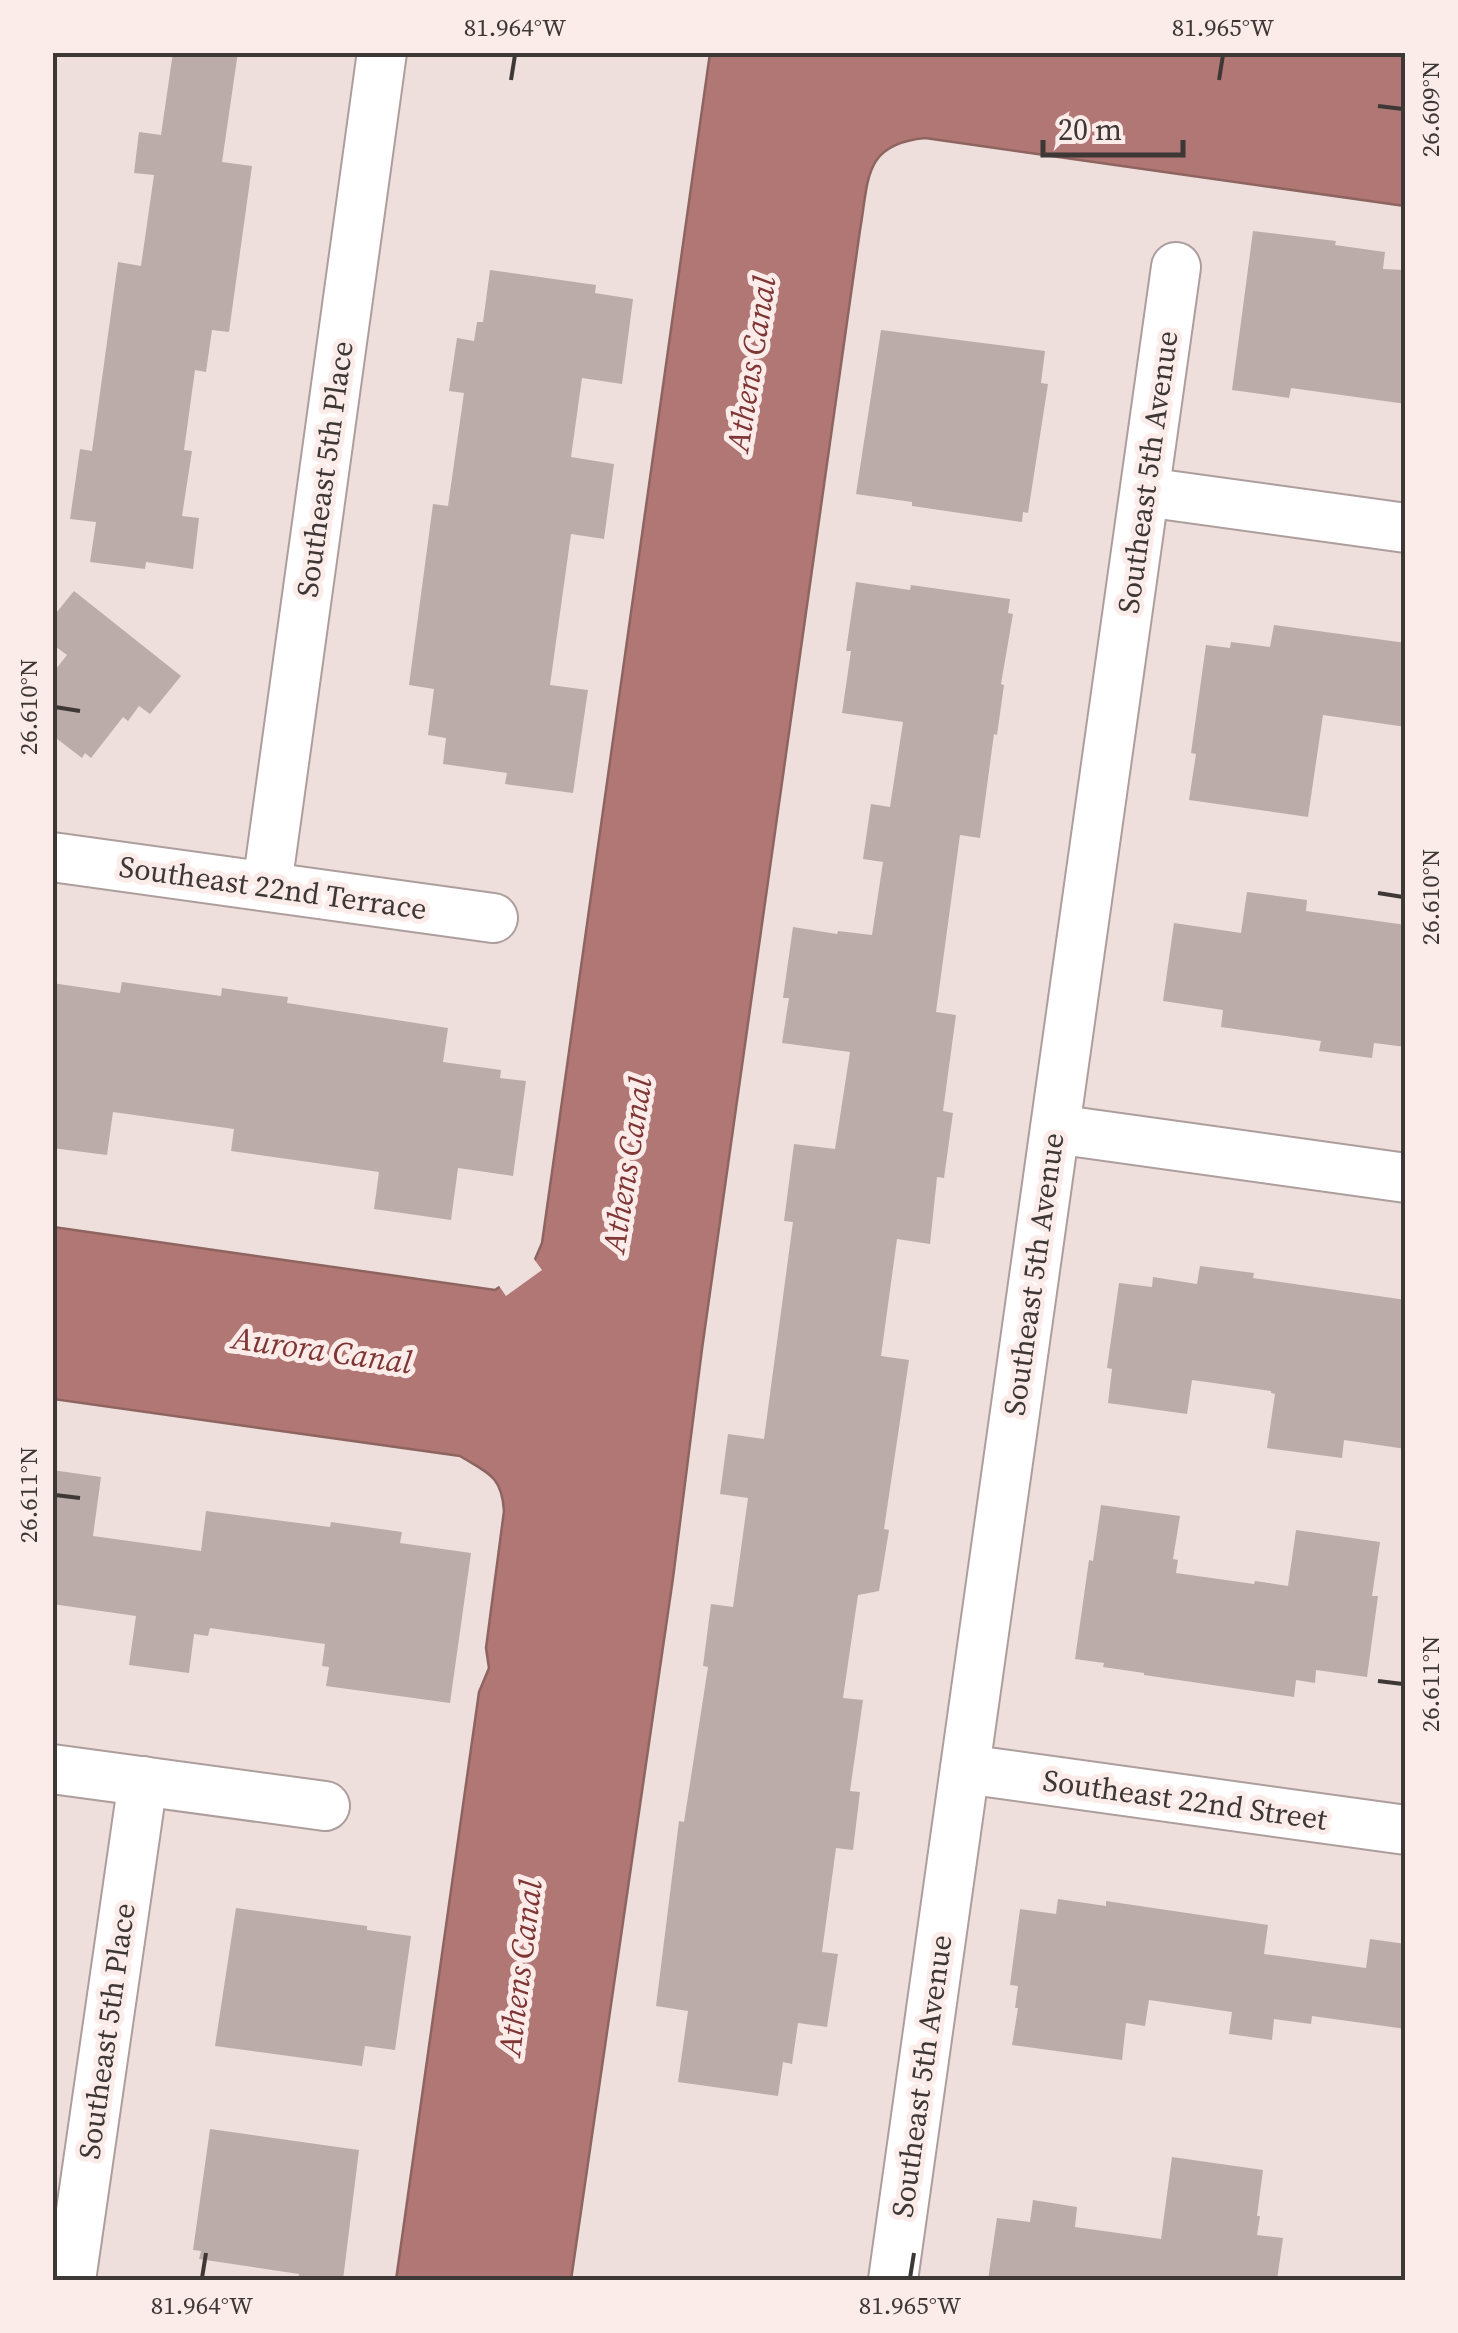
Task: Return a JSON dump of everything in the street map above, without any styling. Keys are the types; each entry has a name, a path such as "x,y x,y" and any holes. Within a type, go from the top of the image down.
{"street":[{"name":"Southeast 5th Place","path":"267,886 382,52"},
{"name":"Southeast 5th Avenue","path":"894,2280 1176,267"},
{"path":"1145,492 1406,528"},
{"name":"Southeast 22nd Terrace","path":"52,857 493,918"},
{"path":"1055,1129 1406,1178"},
{"path":"52,1768 325,1806"},
{"name":"Southeast 22nd Street","path":"965,1769 1406,1830"},
{"name":"Southeast 5th Place","path":"71,2280 143,1781"}],"water":[{"path":"710,53 1405,53 1405,206 925,138 890,148 873,167 860,230 673,1578 571,2280 396,2280 479,1692 489,1668 486,1648 503,1499 492,1477 460,1456 53,1399 53,1227 495,1290 533,1264 542,1243"}],"pier":[{"path":"531,1255 542,1270 506,1296 497,1283"}],"building":[{"path":"173,52 238,52 222,162 252,166 229,332 212,330 206,372 195,370 184,450 192,451 182,516 199,518 193,569 146,562 145,569 90,562 96,522 70,519 80,449 92,451 118,262 141,266 154,175 134,173 139,132 161,135"},
{"path":"1253,231 1336,241 1335,245 1385,252 1383,269 1406,270 1406,404 1291,388 1289,398 1232,390"},
{"path":"490,270 596,285 595,293 633,299 622,384 582,378 571,457 614,464 604,539 571,534 550,685 588,690 573,793 505,784 507,773 443,764 446,738 428,735 434,689 409,685 433,504 448,506 464,393 449,391 457,338 474,341 477,322 483,322"},
{"path":"881,330 1045,351 1041,383 1048,384 1028,513 1023,512 1022,522 856,494"},
{"path":"856,582 910,590 911,585 1010,599 1008,613 1013,614 980,838 960,835 936,1012 956,1015 943,1111 953,1113 944,1178 937,1177 930,1244 897,1239 881,1356 909,1360 884,1529 889,1530 879,1591 858,1595 843,1698 863,1700 850,1791 860,1792 853,1850 836,1848 822,1952 838,1954 827,2027 798,2023 792,2064 783,2062 778,2096 678,2082 688,2011 656,2006 679,1821 684,1822 708,1667 703,1666 711,1604 733,1607 748,1498 720,1494 728,1434 764,1439 793,1222 784,1221 794,1144 835,1149 850,1052 782,1043 789,998 783,998 793,927 872,935 883,862 863,859 871,804 890,807 903,722 842,713"},
{"path":"74,591 181,676 150,714 139,706 128,721 123,717 91,758 85,753 82,758 52,735 52,674 67,655 52,644 52,618"},
{"path":"1274,625 1406,643 1406,727 1323,715 1308,817 1189,800 1196,754 1191,753 1206,645 1230,648 1231,642 1270,647"},
{"path":"1247,892 1307,900 1306,911 1406,925 1406,1047 1374,1043 1372,1058 1319,1051 1321,1041 1221,1027 1223,1010 1163,1001 1174,923 1241,933"},
{"path":"122,982 221,996 222,988 288,997 287,1003 448,1028 443,1062 501,1070 500,1078 526,1081 513,1176 458,1168 451,1220 374,1209 379,1172 231,1151 234,1129 113,1112 107,1155 52,1148 52,983 120,993"},
{"path":"1200,1266 1254,1273 1253,1278 1406,1300 1406,1449 1344,1440 1342,1458 1267,1448 1275,1394 1271,1391 1192,1380 1187,1414 1108,1403 1112,1369 1107,1368 1119,1283 1152,1287 1153,1277 1197,1284"},
{"path":"52,1470 101,1477 93,1536 201,1551 206,1511 402,1532 400,1543 471,1553 450,1703 326,1686 329,1667 322,1666 325,1644 210,1628 208,1636 194,1634 189,1673 129,1665 136,1616 52,1604"},
{"path":"1101,1505 1180,1516 1173,1559 1178,1560 1176,1573 1254,1584 1255,1581 1288,1586 1296,1530 1380,1542 1372,1596 1378,1596 1367,1677 1316,1670 1315,1683 1296,1680 1294,1697 1144,1675 1075,1659"},
{"path":"1058,1899 1106,1906 1106,1901 1268,1925 1264,1954 1366,1968 1370,1939 1406,1944 1406,2029 1312,2016 1311,2024 1274,2019 1272,2040 1229,2034 1232,2012 1149,2000 1145,2026 1126,2023 1122,2060 1012,2045 1018,1986 1010,1985 1020,1909 1056,1914"},
{"path":"236,1908 411,1936 395,2050 365,2046 362,2066 215,2046"},
{"path":"210,2129 359,2150 343,2280 298,2280 299,2274 199,2259 201,2251 193,2250"},
{"path":"1172,2157 1263,2170 1257,2235 1283,2238 1277,2280 988,2280 997,2218 1030,2222 1033,2200 1077,2207 1075,2227 1161,2239"}],"water label":[{"name":"Athens Canal","path":"751,364"},
{"name":"Athens Canal","path":"627,1165"},
{"name":"Aurora Canal","path":"322,1350"},
{"name":"Athens Canal","path":"520,1968"}]}
